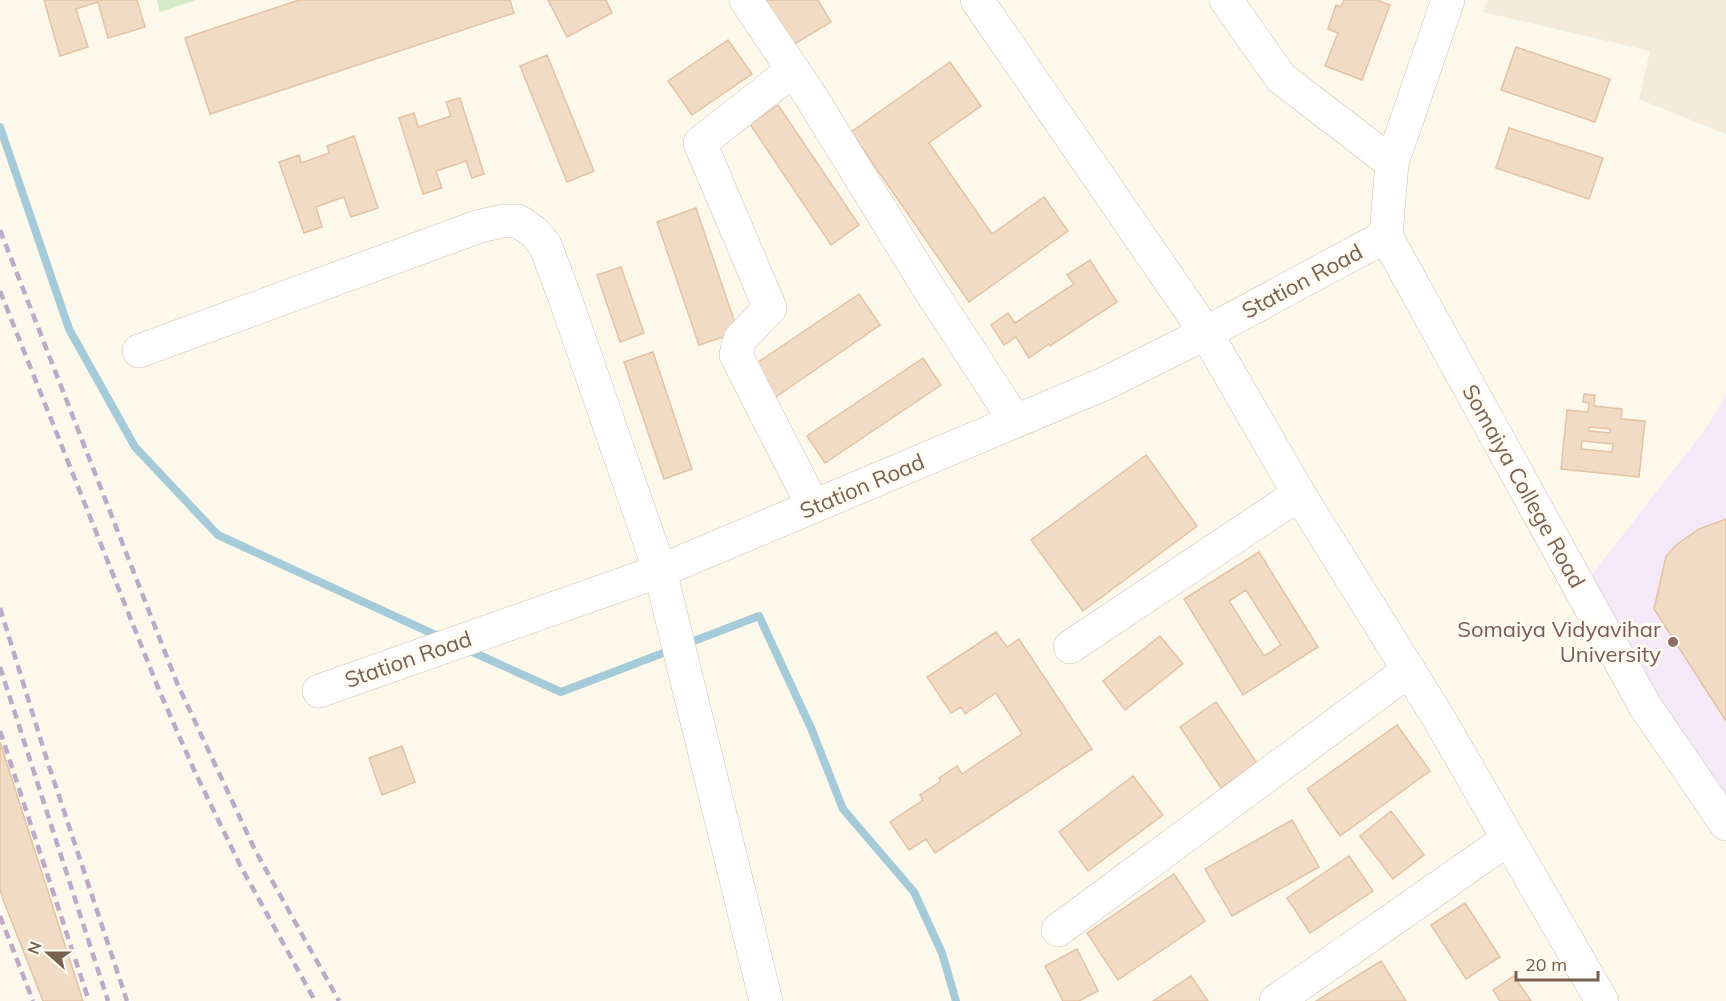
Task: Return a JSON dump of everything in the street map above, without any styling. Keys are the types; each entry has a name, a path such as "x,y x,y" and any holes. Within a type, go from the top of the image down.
{"street":[{"path":"746,0 793,70 928,287 1015,421"},
{"path":"977,0 1206,333 1299,494 1438,717 1602,1001"},
{"path":"1226,0 1281,78 1392,163"},
{"path":"1386,236 1392,163 1448,0"},
{"path":"793,70 700,143 770,308 740,339 736,356 813,506"},
{"path":"139,351 480,226 503,221 518,221 534,232 545,245 566,298 660,571 766,1001"},
{"name":"Station Road","path":"319,691 660,571 1106,383 1206,333 1386,236"},
{"name":"Somaiya College Road","path":"1386,236 1645,706 1726,824"},
{"path":"1070,647 1299,494"},
{"path":"1058,930 1408,671"},
{"path":"1276,1001 1508,839"}],"shaded area":[{"path":"1488,0 1726,0 1726,134 1639,99 1650,51 1483,12"},
{"name":"Somaiya Vidyavihar University","path":"1726,395 1726,809 1587,581 1707,427"}],"green space":[{"path":"157,0 196,0 160,12"}],"building":[{"path":"44,0 137,0 145,27 108,38 98,2 76,9 88,47 60,56"},
{"path":"299,0 510,0 514,13 210,114 185,38"},
{"path":"548,0 606,0 612,13 567,37"},
{"path":"754,0 818,0 831,22 778,54"},
{"path":"1344,0 1377,0 1390,5 1362,80 1325,66 1338,33 1328,29 1336,5 1341,7"},
{"path":"728,40 752,74 692,115 668,81"},
{"path":"1516,47 1610,79 1595,122 1501,90"},
{"path":"547,55 594,171 567,182 520,66"},
{"path":"950,62 981,106 929,143 992,234 1044,197 1068,231 969,302 851,132"},
{"path":"460,98 484,174 472,178 466,161 436,171 442,188 423,194 399,118 414,113 418,127 451,116 446,102"},
{"path":"778,105 859,225 831,245 750,124"},
{"path":"1509,128 1603,158 1589,199 1496,168"},
{"path":"354,136 378,208 351,217 344,197 316,207 322,227 304,233 279,162 299,155 301,163 329,153 327,146"},
{"path":"696,208 738,332 699,345 657,222"},
{"path":"1090,260 1117,302 1029,358 1016,337 1004,345 991,325 1008,313 1015,323 1074,284 1067,275"},
{"path":"621,267 644,333 620,342 597,275"},
{"path":"859,294 880,325 770,401 748,369"},
{"path":"653,352 692,469 664,479 624,362"},
{"path":"923,358 941,385 825,463 807,436"},
{"path":"1584,394 1595,395 1594,406 1622,409 1621,419 1645,421 1639,477 1561,469 1567,410 1588,412 1589,403 1583,402","holes":["1589,427 1610,429 1610,433 1589,431","1582,441 1613,444 1612,452 1581,449"]},
{"path":"1146,455 1197,526 1083,611 1031,540"},
{"path":"1726,519 1726,721 1654,609 1666,556 1676,545 1699,529"},
{"path":"1259,552 1318,647 1243,695 1184,599","holes":["1246,590 1281,645 1264,656 1229,601"]},
{"path":"996,632 1007,647 1019,639 1092,749 935,853 926,839 909,850 890,822 923,800 920,795 941,781 939,778 957,766 962,774 1022,734 996,693 965,714 961,707 951,713 927,677"},
{"path":"1160,636 1183,664 1125,710 1103,681"},
{"path":"1216,702 1257,763 1221,788 1180,727"},
{"path":"1397,725 1430,771 1340,836 1307,789"},
{"path":"0,742 83,1001 43,1001 0,890"},
{"path":"402,746 415,782 382,795 369,758"},
{"path":"1133,776 1163,815 1088,871 1059,832"},
{"path":"1391,811 1424,855 1393,879 1360,836"},
{"path":"1292,820 1319,867 1232,916 1205,869"},
{"path":"1349,856 1373,891 1310,933 1287,898"},
{"path":"1174,874 1205,921 1118,980 1087,933"},
{"path":"1465,903 1500,957 1466,979 1431,925"},
{"path":"1077,949 1098,991 1079,1001 1063,1001 1045,966"},
{"path":"1381,961 1406,1001 1316,1001"},
{"path":"1191,976 1208,1001 1153,1001"},
{"path":"1514,976 1531,1001 1500,1001 1493,990"}],"waterway":[{"path":"0,127 69,329 135,447 218,535 442,638"},
{"path":"686,644 759,616 811,728 843,809 914,892 942,953 956,1001"},
{"path":"468,650 561,692 671,650"}],"railway":[{"path":"0,230 177,683 255,850 339,1001"},
{"path":"0,291 159,690 194,770 240,865 315,1001"},
{"path":"0,608 47,760 127,1001"},
{"path":"0,667 108,1001"},
{"path":"0,731 89,1001"},
{"path":"0,916 33,1001"}],"place":[{"name":"Somaiya Vidyavihar University","path":"1673,642"}]}
